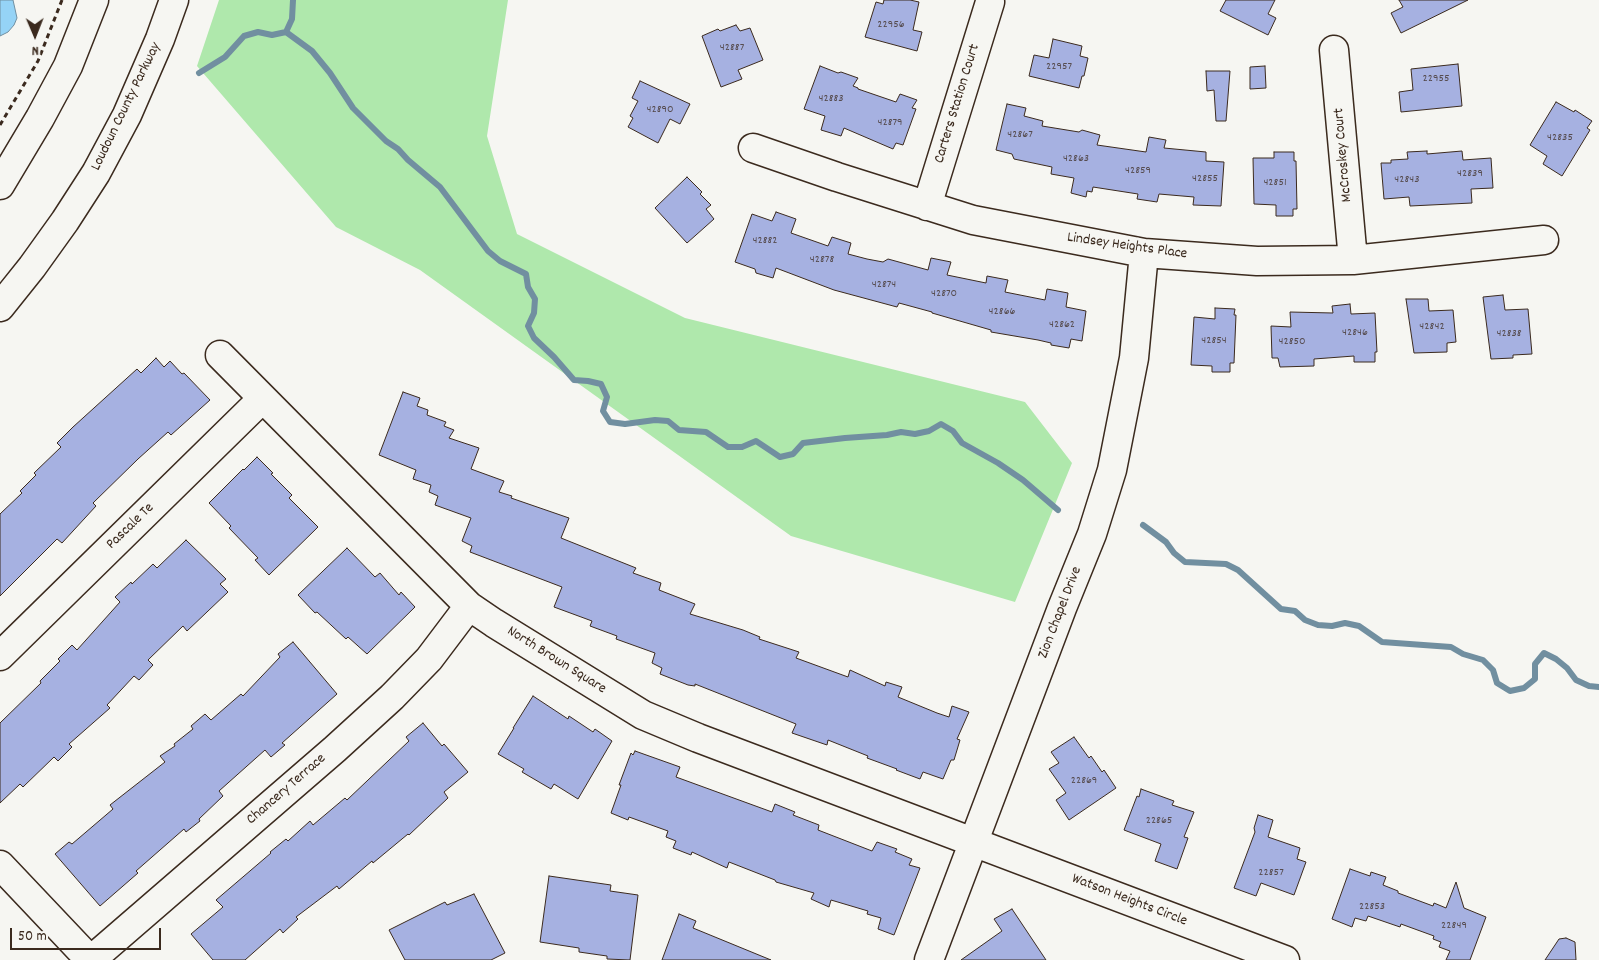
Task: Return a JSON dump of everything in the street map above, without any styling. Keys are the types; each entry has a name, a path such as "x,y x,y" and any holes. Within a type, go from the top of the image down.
{"street":[{"path":"0,185 68,66 94,0"},
{"name":"Loudoun County Parkway","path":"0,307 38,259 96,173 127,115 160,39 174,0"},
{"name":"Carters Station Court","path":"927,206 990,2"},
{"name":"McCroskey Court","path":"1334,50 1353,260"},
{"name":"Lindsey Heights Place","path":"753,148 837,178 973,220 1144,252 1257,261 1353,260 1544,240"},
{"name":"Zion Chapel Drive","path":"929,960 1092,534 1112,470 1134,358 1144,252"},
{"name":"North Brown Square","path":"220,355 469,606 494,623 643,715 698,738 974,842"},
{"name":"Pascale Te","path":"0,656 262,399"},
{"name":"Chancery Terrace","path":"90,960 335,749 392,697 429,659 469,606"},
{"name":"Watson Heights Circle","path":"974,842 1285,960"},
{"path":"0,865 90,960"}],"path":[{"path":"0,125 38,60 62,0"}],"green space":[{"path":"219,0 508,0 487,136 517,234 685,318 1025,402 1072,463 1015,602 791,536 420,270 336,227 197,66"}],"water":[{"path":"0,0 13,0 17,18 8,32 0,36"}],"building":[{"path":"884,0 919,2 913,30 922,32 917,51 865,37 876,2 883,4"},
{"path":"1226,0 1275,0 1268,14 1276,18 1268,35 1220,11"},
{"path":"1399,0 1468,0 1401,33 1391,13 1403,7"},
{"path":"736,25 740,31 750,28 763,60 738,70 742,79 721,87 702,36 718,29 720,31"},
{"path":"1053,39 1082,46 1080,56 1088,58 1079,88 1029,76 1034,55 1049,58"},
{"path":"1458,64 1462,106 1401,112 1399,92 1413,90 1411,69"},
{"path":"820,66 858,78 853,86 858,89 896,102 900,94 917,100 912,108 916,109 903,145 896,143 893,149 844,128 841,136 821,130 825,116 804,109"},
{"path":"1265,66 1266,88 1250,89 1250,67"},
{"path":"1206,71 1230,71 1226,121 1216,121 1214,90 1207,91"},
{"path":"640,81 690,104 680,124 670,119 658,143 628,127 633,118 630,116 638,101 632,98"},
{"path":"1556,102 1574,112 1575,110 1592,121 1587,128 1590,130 1562,176 1543,164 1547,156 1530,145"},
{"path":"1007,104 1026,108 1024,116 1043,121 1042,126 1079,132 1082,130 1100,135 1097,145 1146,152 1149,137 1166,140 1164,148 1206,152 1206,161 1224,162 1221,206 1193,205 1194,197 1159,194 1157,202 1137,199 1138,194 1093,187 1092,192 1087,191 1086,197 1071,193 1074,178 1051,174 1052,167 1014,159 1012,154 996,150"},
{"path":"1427,151 1427,154 1462,151 1463,160 1491,158 1493,188 1471,189 1472,203 1410,206 1409,197 1384,199 1381,163 1391,163 1391,160 1408,159 1407,152"},
{"path":"1274,152 1294,152 1294,161 1296,161 1297,209 1293,209 1293,216 1276,216 1276,205 1254,204 1253,158 1274,158"},
{"path":"687,177 702,192 700,194 711,205 706,209 714,219 687,243 655,208"},
{"path":"776,212 796,219 791,233 828,246 832,237 851,243 848,254 883,262 888,259 928,270 931,258 951,262 947,275 986,283 987,276 1008,280 1005,292 1045,300 1047,289 1068,293 1066,307 1086,311 1082,341 1071,339 1069,348 1051,345 1051,343 1038,340 991,332 991,330 899,303 897,307 834,290 776,268 773,278 756,273 755,269 735,262 752,214 772,221"},
{"path":"1503,295 1505,310 1528,309 1532,354 1513,355 1513,358 1491,359 1483,297"},
{"path":"1406,299 1428,299 1429,311 1453,310 1456,342 1447,343 1447,352 1414,353"},
{"path":"1350,304 1351,314 1375,313 1377,352 1375,352 1375,362 1354,362 1354,356 1314,359 1314,366 1280,367 1278,358 1272,358 1271,326 1291,327 1290,312 1333,313 1332,306"},
{"path":"1215,308 1235,309 1234,363 1230,363 1230,372 1212,372 1212,366 1191,365 1194,317 1215,319"},
{"path":"156,358 164,367 170,361 210,400 171,435 168,432 138,459 93,503 96,506 62,543 57,539 0,596 0,514 22,493 20,491 36,475 34,473 61,447 57,443 73,427 137,369 141,373"},
{"path":"403,392 420,398 417,406 428,410 427,415 446,422 444,426 454,430 449,438 479,448 471,469 504,481 499,492 569,518 561,538 636,568 633,573 661,583 659,590 695,604 690,614 743,630 760,637 759,639 799,652 796,658 848,677 850,670 885,686 886,682 902,687 898,697 937,713 949,717 952,706 969,712 957,739 960,740 954,760 951,760 943,779 923,772 920,779 828,740 827,745 792,733 796,724 695,684 695,686 688,685 660,674 662,668 652,663 655,653 616,639 617,636 590,626 592,621 554,607 562,587 470,552 472,546 462,541 471,518 435,505 438,496 429,492 431,485 413,479 416,470 379,455"},
{"path":"257,457 292,495 289,498 318,527 269,575 255,560 258,558 229,528 231,526 209,503"},
{"path":"186,540 226,579 220,584 228,592 187,631 183,626 148,660 153,665 139,680 134,676 107,705 110,708 69,744 72,747 58,761 54,757 23,787 20,784 0,803 0,723 41,683 40,681 60,661 58,659 72,645 77,650 120,602 115,597 153,564 157,568"},
{"path":"347,548 375,577 380,573 399,595 401,592 415,607 367,654 348,637 346,639 317,612 315,613 298,595"},
{"path":"293,642 337,694 282,743 285,745 271,757 265,750 219,791 223,796 199,819 200,821 186,832 184,829 100,906 55,854 69,842 72,844 113,809 110,805 165,762 160,756 175,746 174,744 193,729 191,726 205,714 211,720 241,694 243,696 280,657 278,654"},
{"path":"533,696 568,719 569,716 593,732 595,729 612,741 578,799 554,784 551,789 522,772 524,769 498,754"},
{"path":"423,723 442,746 444,744 468,772 444,792 448,798 409,835 373,863 372,861 339,889 337,886 296,917 298,919 283,933 280,929 245,960 213,960 191,934 223,907 216,900 286,839 288,841 310,821 313,825 345,798 347,800 409,741 406,737"},
{"path":"1074,737 1089,758 1091,756 1102,772 1104,770 1116,788 1069,820 1056,800 1066,793 1049,769 1059,763 1051,752"},
{"path":"635,751 680,767 676,777 772,812 775,804 795,812 793,815 819,825 818,830 872,851 877,842 897,849 895,852 912,859 909,865 920,868 894,935 878,929 881,918 867,914 868,911 831,900 829,907 811,899 814,893 776,882 729,862 727,868 692,852 691,855 673,848 676,841 666,837 668,831 629,817 628,820 611,813 631,753 633,755"},
{"path":"1141,789 1174,801 1172,805 1194,812 1184,837 1188,838 1177,869 1155,861 1161,844 1124,830"},
{"path":"1258,815 1273,820 1268,837 1300,848 1297,859 1306,862 1294,895 1261,883 1256,896 1234,888 1255,832 1254,828"},
{"path":"1350,869 1370,876 1371,872 1386,877 1383,885 1398,891 1398,893 1433,906 1434,903 1446,908 1456,882 1464,908 1486,917 1470,960 1446,960 1450,951 1439,947 1441,942 1433,939 1434,936 1401,924 1400,927 1368,916 1366,921 1355,918 1352,927 1332,919"},
{"path":"549,876 611,885 610,891 638,895 630,960 607,959 607,956 579,952 579,948 540,942"},
{"path":"474,894 505,953 491,960 405,960 389,930 445,902 447,905"},
{"path":"1012,909 1046,960 961,960 1002,931 994,919"},
{"path":"679,914 696,921 693,928 771,960 662,960"},
{"path":"1566,938 1575,942 1576,960 1545,960 1559,939"}],"waterway":[{"path":"199,73 225,57 244,36 258,32 272,35 286,32 292,19 293,0"},
{"path":"286,32 312,51 330,73 353,108 386,141 398,149 440,187 488,251 500,261 526,274 528,287 535,299 534,313 528,326 534,338 574,380 601,384 607,397 603,411 610,422 625,424 655,420 668,421 679,430 706,432 728,447 742,447 756,441 780,457 793,454 803,443 901,432 915,434 929,431 941,424 953,431 962,443 998,463 1023,480 1058,510"},
{"path":"1143,525 1166,542 1174,553 1185,562 1226,564 1238,570 1281,609 1295,611 1305,620 1318,625 1332,626 1345,623 1359,626 1382,642 1451,647 1463,654 1483,660 1493,670 1497,683 1510,691 1524,688 1535,679 1535,664 1544,653 1556,659 1567,668 1576,680 1589,686 1599,687"}]}
